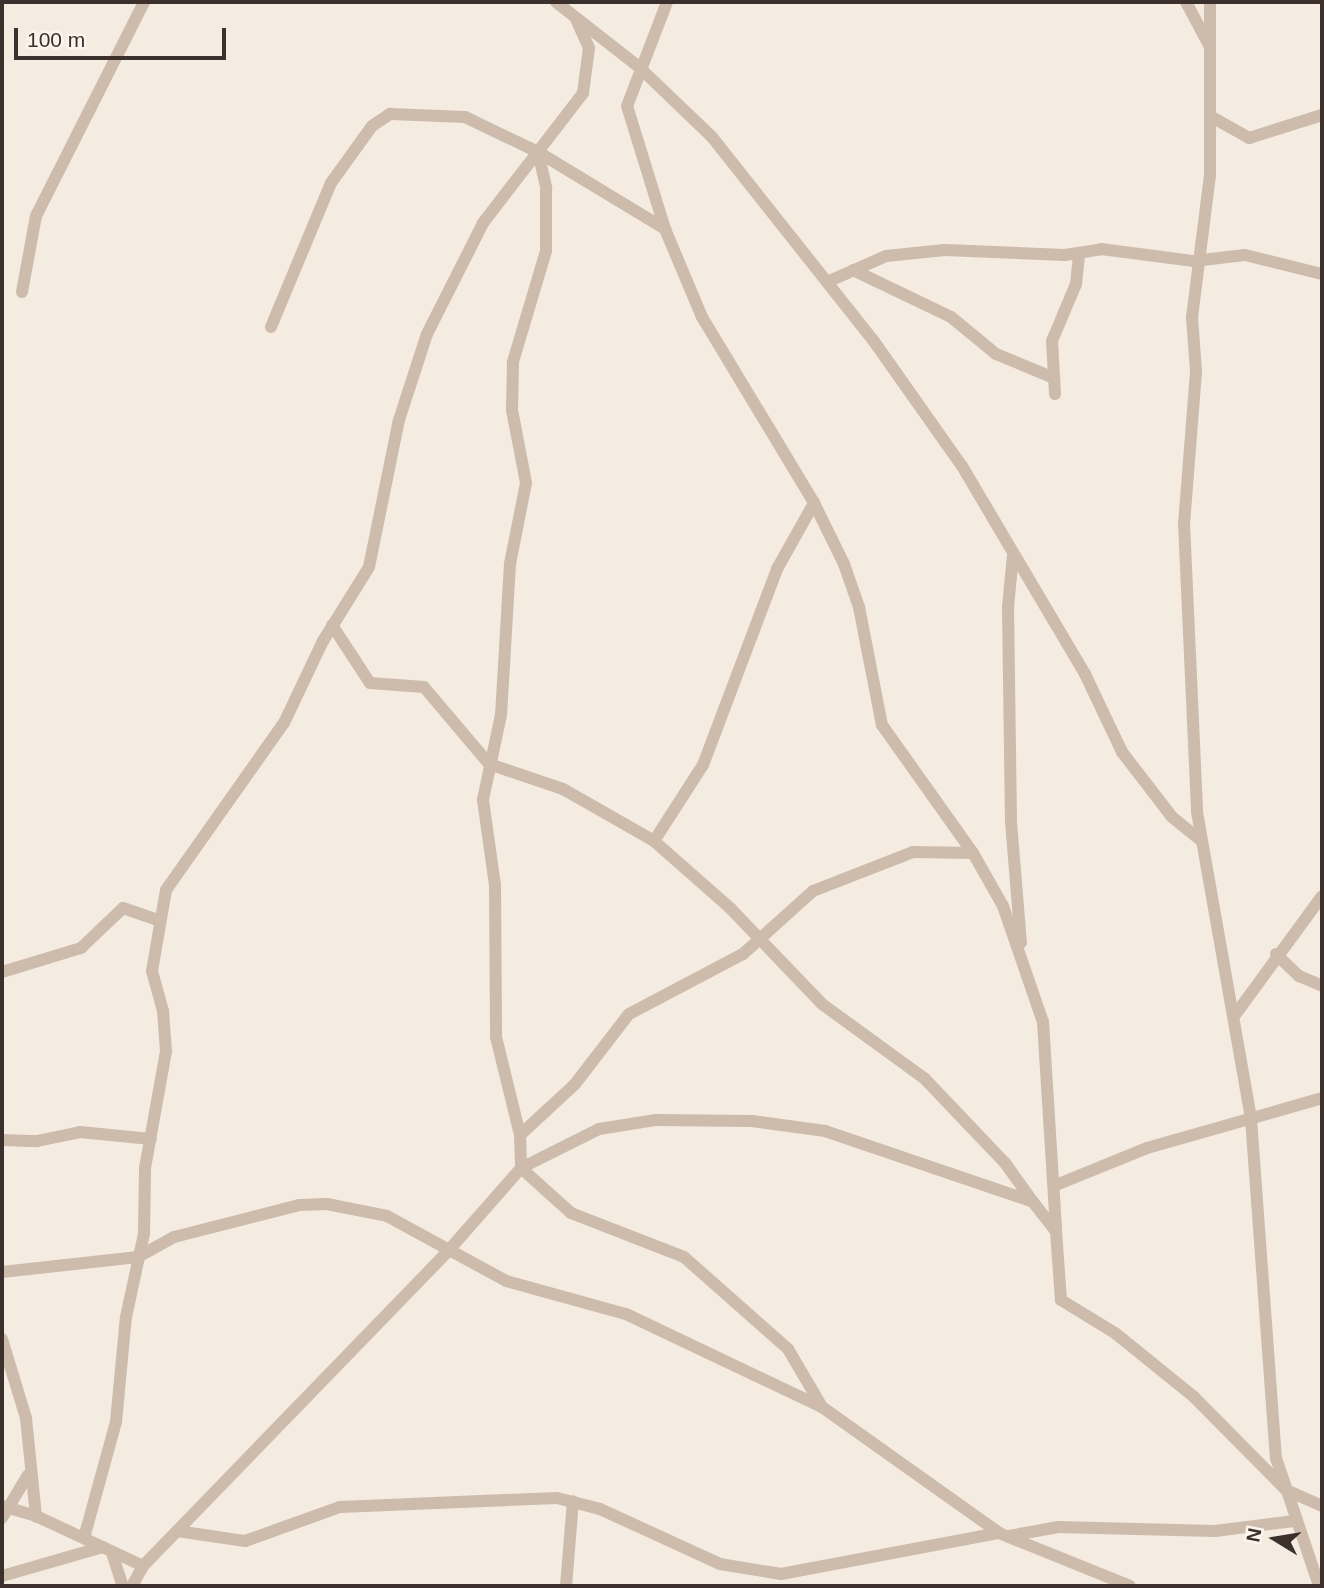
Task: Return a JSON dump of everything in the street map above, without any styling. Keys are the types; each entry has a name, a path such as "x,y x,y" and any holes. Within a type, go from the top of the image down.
{"street":[{"path":"22,292 36,216 144,2"},
{"path":"556,2 639,67 712,137 827,282 962,466 1085,674 1122,752 1172,817 1200,840"},
{"path":"667,2 639,67 628,112 665,229 702,317 814,503 859,607 882,725 973,853 1003,906 1023,958 1045,1041 1056,1185 1061,1300 1115,1333 1183,1388 1286,1490 1322,1506"},
{"path":"1186,2 1209,45"},
{"path":"1210,2 1210,116 1202,259 1191,332 1196,372 1184,523 1200,840 1235,1015 1251,1119 1275,1447 1294,1521 1319,1586"},
{"path":"84,1538 116,1422 138,1257 166,1034 152,971 158,920 170,881 284,723 332,625 369,567 399,420 428,334 474,238 583,93 589,48 576,19"},
{"path":"271,327 331,183 381,118 408,111 452,113 538,152 665,229"},
{"path":"1210,116 1250,138 1322,115"},
{"path":"538,152 546,188 546,251 513,362 512,410 526,483 510,564 501,715 483,800 495,885 496,1037 520,1135 521,1168 571,1213 684,1257 788,1349 822,1407"},
{"path":"827,282 900,253 1079,255 1101,249 1202,259 1255,256 1322,274"},
{"path":"1055,394 1052,341 1076,284 1079,255"},
{"path":"853,270 951,317 996,354 1054,378"},
{"path":"654,841 703,765 777,569 814,503"},
{"path":"1013,555 1008,607 1011,822 1023,958"},
{"path":"332,625 369,683 424,687 489,764 563,789 654,841 763,940 822,1004 925,1078 1005,1163 1056,1231"},
{"path":"520,1135 575,1084 629,1014 763,940 828,882 913,852 973,853"},
{"path":"1235,1015 1276,954 1322,896"},
{"path":"2,972 81,948 123,908 158,920"},
{"path":"1276,954 1299,976 1322,986"},
{"path":"1056,1185 1147,1148 1322,1098"},
{"path":"132,1586 143,1566 449,1250 521,1168 598,1129 656,1121 752,1121 825,1131 1033,1202"},
{"path":"2,1140 37,1141 80,1132 151,1139"},
{"path":"2,1272 138,1257 174,1237 314,1204 398,1219 519,1287 626,1314 822,1407 1003,1534 1130,1586"},
{"path":"2,1339 26,1418 28,1475 36,1516"},
{"path":"28,1475 4,1511 36,1516 143,1566"},
{"path":"177,1531 245,1541 340,1507 573,1501 697,1556 756,1573 801,1572 1003,1534 1058,1527 1215,1531 1294,1521"},
{"path":"566,1586 573,1501"},
{"path":"2,1576 107,1550"},
{"path":"107,1550 123,1586"}]}
